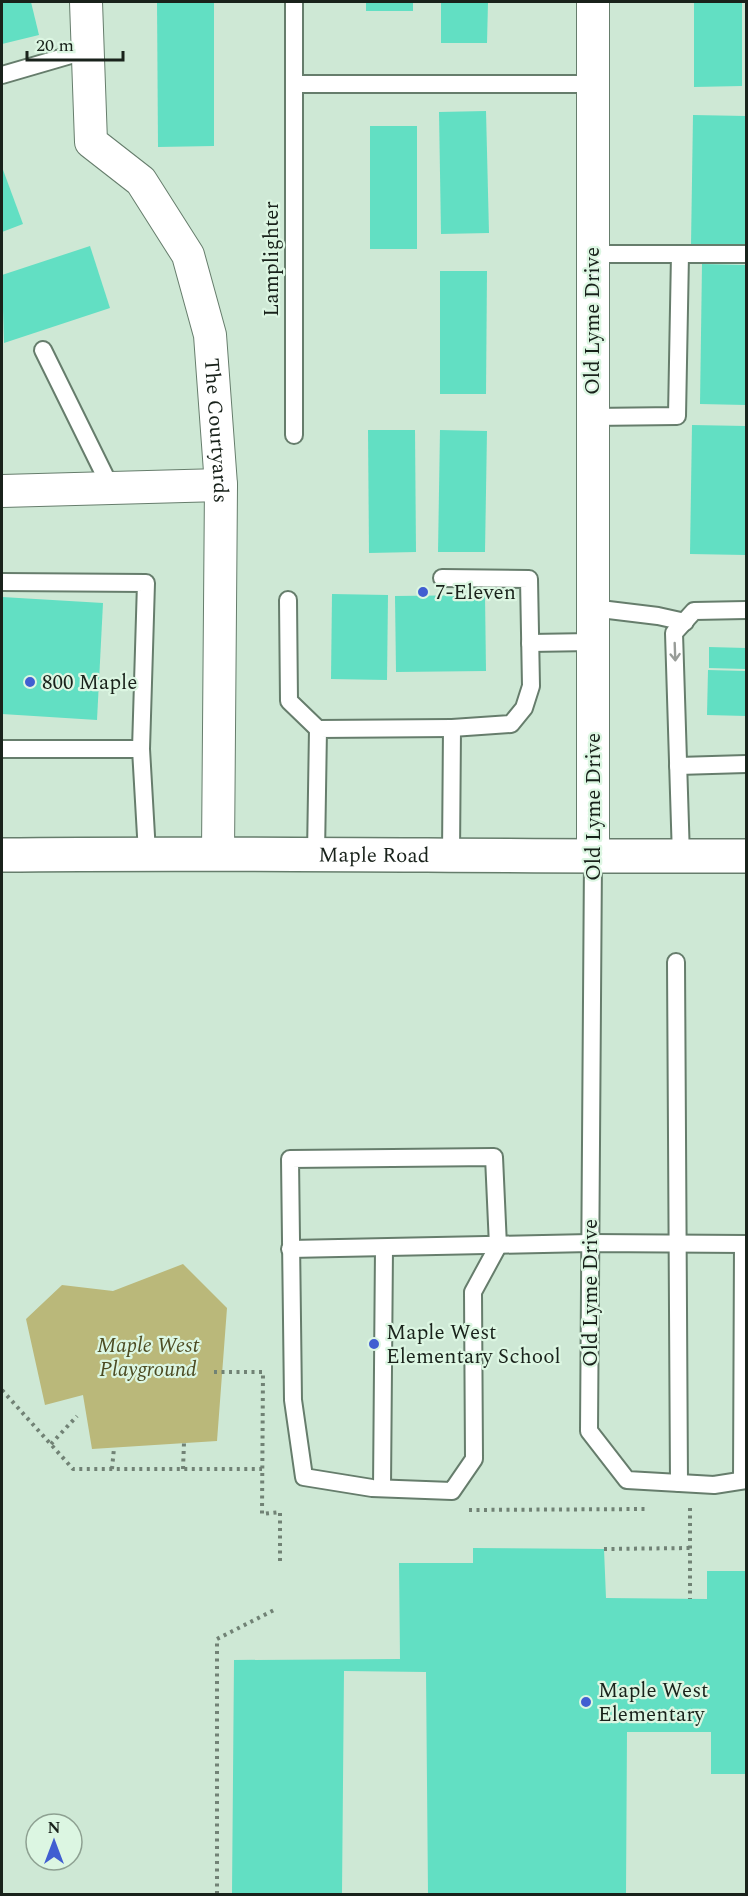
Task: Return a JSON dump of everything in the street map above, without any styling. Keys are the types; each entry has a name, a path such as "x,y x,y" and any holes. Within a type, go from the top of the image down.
{"main road":[{"name":"Maple Road","path":"2,855 218,853 593,858 747,856"}],"street":[{"name":"The Courtyards","path":"87,2 91,142 141,180 188,255 210,335 221,485 218,853"},
{"name":"Old Lyme Drive","path":"593,2 593,858"},
{"path":"2,490 221,485"}],"lane":[{"name":"Lamplighter","path":"294,2 294,435"},
{"path":"2,75 88,50"},
{"path":"294,84 593,84"},
{"path":"592,254 747,254"},
{"path":"592,417 677,416 680,254"},
{"path":"43,350 111,488"},
{"path":"288,600 289,701 318,729 452,728 511,724 524,708 531,686 529,579 442,578"},
{"path":"2,582 146,583 141,749 147,853"},
{"path":"592,608 658,616 684,622"},
{"path":"681,856 674,633 694,612 747,610"},
{"path":"530,643 592,642"},
{"path":"451,855 452,728"},
{"path":"316,854 318,729"},
{"path":"2,749 141,749"},
{"path":"678,766 747,764"},
{"name":"Old Lyme Drive","path":"593,858 589,1431 627,1480 714,1485 744,1480"},
{"path":"676,962 679,1483"},
{"path":"494,1157 498,1246 473,1292 474,1459 452,1491 382,1488 304,1477 293,1400 290,1249 290,1159 494,1157"},
{"path":"290,1249 745,1244 744,1480"},
{"path":"382,1488 384,1248"}],"path":[{"path":"214,1372 263,1372 262,1514 280,1512 280,1565"},
{"path":"2,1389 73,1469 262,1469"},
{"path":"51,1444 77,1416"},
{"path":"183,1469 184,1443"},
{"path":"112,1469 114,1448"},
{"path":"678,1508 701,1508"},
{"path":"690,1508 690,1599"},
{"path":"466,1510 654,1509"},
{"path":"604,1549 690,1548"},
{"path":"217,1894 217,1639 276,1609"}],"green space":[{"name":"Maple West Playground","path":"183,1264 227,1308 217,1441 92,1449 83,1395 45,1405 26,1319 62,1285 113,1291"}],"building":[{"path":"2,2 31,2 39,35 2,44"},
{"path":"157,2 214,2 214,146 158,147"},
{"path":"366,2 413,2 413,11 366,11"},
{"path":"441,2 488,2 487,43 441,43"},
{"path":"694,2 742,2 742,86 694,87"},
{"path":"486,111 489,233 441,234 439,112"},
{"path":"693,115 746,116 746,246 691,245"},
{"path":"370,126 417,126 417,249 370,249"},
{"path":"2,167 23,224 2,232"},
{"path":"90,246 110,308 4,343 2,275"},
{"path":"702,264 746,265 746,405 700,404"},
{"path":"440,271 487,271 486,394 440,394"},
{"path":"692,425 746,426 746,555 690,554"},
{"path":"368,430 415,430 416,552 369,553"},
{"path":"440,430 487,431 485,552 438,552"},
{"path":"332,594 388,595 387,680 331,679"},
{"path":"485,595 486,671 396,672 395,596"},
{"path":"2,597 103,603 97,720 2,714"},
{"path":"709,647 746,648 746,669 709,668"},
{"path":"708,670 746,671 746,716 707,715"},
{"name":"Maple West Elementary","path":"473,1548 604,1549 606,1598 707,1599 707,1571 746,1571 746,1774 711,1774 711,1732 627,1732 626,1894 428,1894 426,1672 344,1671 342,1894 232,1894 234,1660 400,1659 399,1563 473,1563"}],"place":[{"name":"7-Eleven","path":"423,592"},
{"name":"800 Maple","path":"30,682"},
{"name":"Maple West Elementary School","path":"374,1344"},
{"name":"Maple West Elementary","path":"586,1702"}]}
